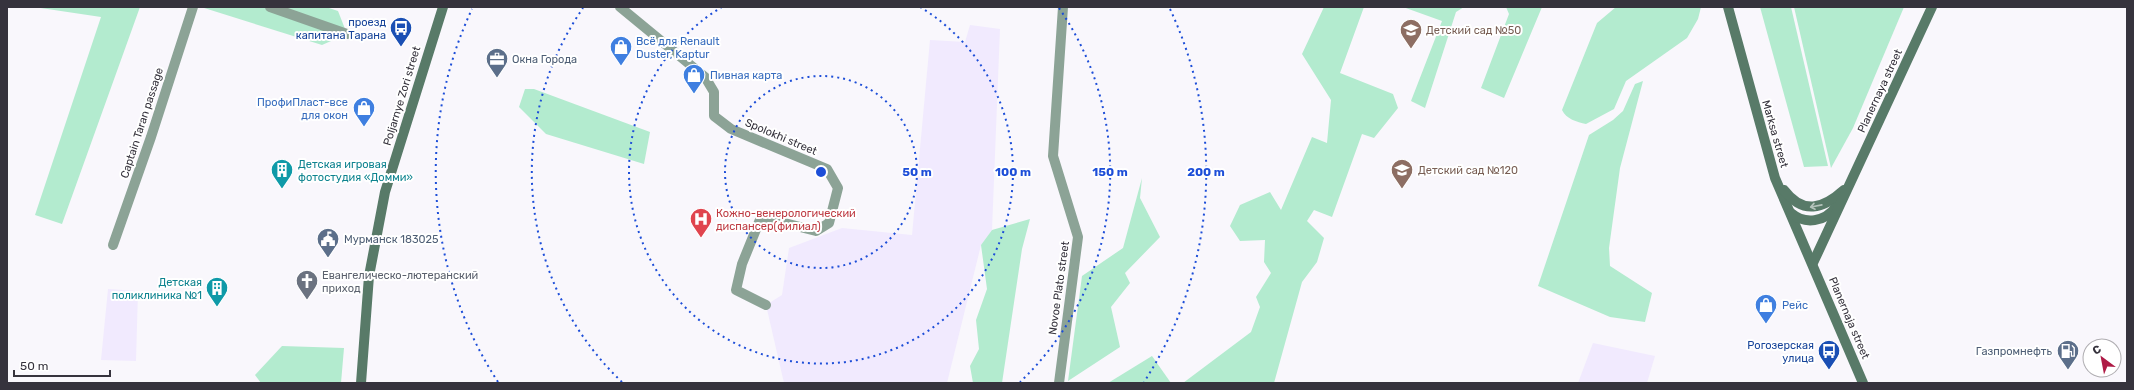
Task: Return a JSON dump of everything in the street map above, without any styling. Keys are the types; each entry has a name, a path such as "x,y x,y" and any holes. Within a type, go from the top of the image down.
{"main road":[{"name":"Poljarnye Zori street","path":"361,383 369,276 385,192 443,7"},
{"name":"Marksa street","path":"1728,7 1775,178 1813,263"},
{"name":"Planernaya street","path":"1840,201 1932,7"},
{"path":"1775,178 1795,203 1813,207 1826,203 1848,186"},
{"path":"1789,211 1798,219 1812,221 1830,214 1840,201"},
{"path":"1813,263 1840,201"},
{"name":"Planernaja street","path":"1813,263 1863,383"}],"street":[{"name":"Captain Taran passage","path":"113,245 151,137 193,7"},
{"path":"270,7 347,34"},
{"name":"Spolokhi street","path":"620,7 705,77 714,92 714,116 731,129 827,169 838,188 829,223 816,231 761,217 742,264 736,290 766,305"},
{"name":"Novoe Plato street","path":"1059,383 1078,237 1053,156 1063,7"}],"shaded area":[{"path":"970,25 1000,29 992,230 981,245 947,383 784,383 766,305 782,295 789,248 842,228 912,235 930,40 965,42"},
{"path":"108,289 138,291 136,361 101,360"},
{"path":"1593,343 1655,356 1647,383 1578,383"}],"green space":[{"path":"34,7 140,7 62,224 35,215 101,17"},
{"path":"201,7 326,7 338,11 347,34 322,45"},
{"path":"1324,7 1364,7 1340,73 1393,94 1398,108 1374,138 1362,134 1332,217 1314,210 1307,221 1324,238 1317,262 1302,282 1274,383 1183,383 1251,332 1260,307 1256,297 1271,273 1264,262 1265,240 1240,241 1230,226 1240,205 1270,192 1281,210 1312,137 1327,143 1331,100 1302,54"},
{"path":"1403,7 1464,7 1456,12 1425,108 1411,101 1442,21"},
{"path":"1506,7 1542,7 1504,98 1481,88 1509,14"},
{"path":"1616,7 1701,7 1698,19 1687,38 1626,81 1614,109 1586,124 1576,121 1566,116 1562,110 1597,23"},
{"path":"1760,7 1791,7 1828,166 1804,167"},
{"path":"1794,7 1904,7 1853,128 1831,168"},
{"path":"1643,81 1620,168 1609,248 1610,266 1652,293 1645,322 1610,317 1538,286 1589,135 1613,120 1623,111 1635,84"},
{"path":"525,89 534,89 650,132 644,164 546,134 519,107"},
{"path":"1142,178 1140,198 1160,237 1125,273 1130,283 1111,307 1120,347 1068,381 1082,276 1123,248"},
{"path":"1030,219 1022,249 1002,383 973,383 970,366 979,349 976,320 987,289 981,245 992,230"},
{"path":"282,346 344,348 341,383 261,383 255,375"},
{"path":"1152,356 1171,383 1108,383"}],"place":[{"name":"проезд капитана Тарана","path":"401,48"},
{"name":"Детский сад №50","path":"1411,50"},
{"name":"Всё для Renault Duster, Kaptur","path":"621,66"},
{"name":"Окна Города","path":"497,78"},
{"name":"Пивная карта","path":"694,94"},
{"name":"ПрофиПласт-все для окон","path":"364,128"},
{"name":"Детская игровая фотостудия «Домми»","path":"282,190"},
{"name":"Детский сад №120","path":"1402,190"},
{"name":"Кожно-венерологический диспансер(филиал)","path":"701,238"},
{"name":"Мурманск 183025","path":"328,258"},
{"name":"Евангелическо-лютеранский приход","path":"307,300"},
{"name":"Детская поликлиника №1","path":"217,308"},
{"name":"Рейс","path":"1766,324"},
{"name":"Рогозерская улица","path":"1829,370"},
{"name":"Газпромнефть","path":"2068,370"}]}
